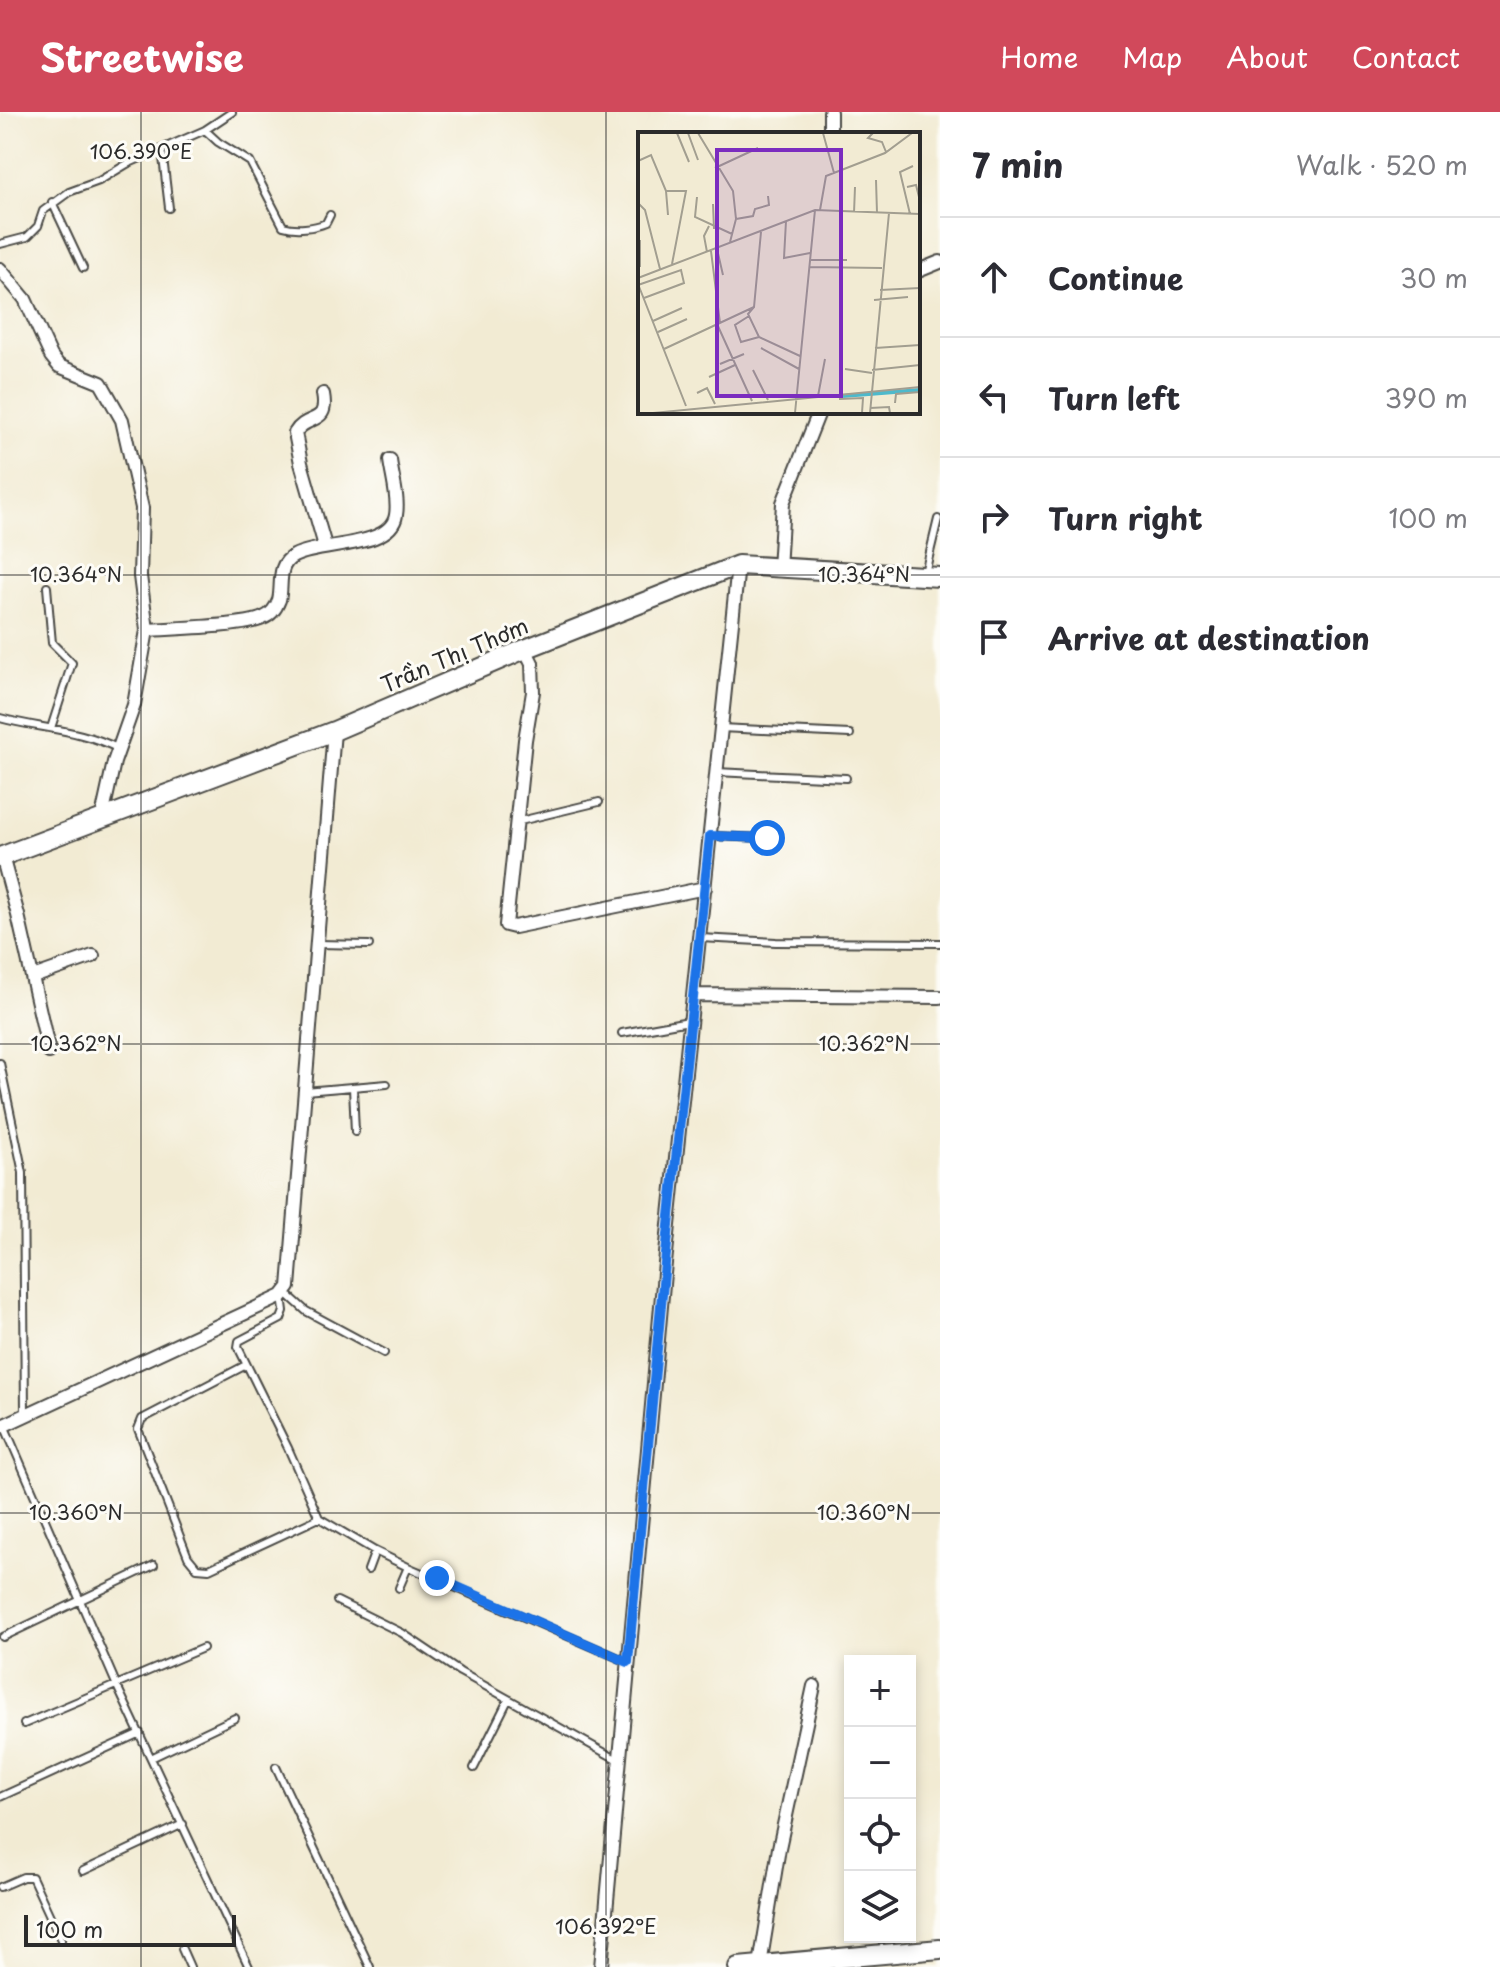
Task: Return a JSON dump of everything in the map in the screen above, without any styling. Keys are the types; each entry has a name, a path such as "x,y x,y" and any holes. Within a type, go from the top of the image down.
{"street":[{"path":"920,270 940,262"},
{"path":"0,269 25,299 51,356 59,366 101,383 122,420 142,508 140,576 147,630 134,705 102,817"},
{"path":"323,394 326,408 323,414 298,428 295,433 325,546"},
{"path":"779,569 783,503 818,414"},
{"path":"147,630 263,619 272,613 279,600 284,565 293,556 325,546 381,536 392,527 396,513 390,460"},
{"path":"601,1967 662,1288 738,565"},
{"name":"Trần Thị Thơm","path":"1,856 334,731 525,649 738,565 932,577"},
{"path":"525,649 532,663 533,692 505,920 509,926 705,888"},
{"path":"2,1426 284,1294 289,1287 334,731"},
{"path":"1,856 49,1052"},
{"path":"33,977 93,956"},
{"path":"693,995 940,997"},
{"path":"768,1965 779,1848 814,1686"},
{"path":"738,1967 876,1961 940,1949"}],"lane":[{"path":"0,244 27,237 38,226 43,211 52,202 205,130 232,112"},
{"path":"205,130 250,162 283,226 319,226 326,223 330,215"},
{"path":"162,149 169,208"},
{"path":"52,202 83,268"},
{"path":"932,577 938,519"},
{"path":"47,587 52,643 72,663 51,728"},
{"path":"0,718 102,740 119,749"},
{"path":"720,728 850,734"},
{"path":"716,772 846,778"},
{"path":"516,822 599,802"},
{"path":"710,836 767,838"},
{"path":"700,938 776,942 940,943"},
{"path":"317,944 369,945"},
{"path":"622,1033 690,1021"},
{"path":"0,1063 23,1173 25,1416"},
{"path":"305,1091 387,1084"},
{"path":"353,1087 355,1132"},
{"path":"284,1294 281,1319 239,1341 238,1347 319,1518 408,1567 628,1662"},
{"path":"284,1294 306,1311 384,1353"},
{"path":"246,1365 142,1419 138,1429 188,1557 197,1568 209,1569 319,1518"},
{"path":"2,1426 117,1686 249,1967"},
{"path":"368,1570 375,1551"},
{"path":"3,1637 154,1565"},
{"path":"399,1588 408,1567"},
{"path":"337,1601 402,1633 508,1700 621,1761"},
{"path":"24,1724 203,1648"},
{"path":"474,1768 508,1700"},
{"path":"151,1758 235,1718"},
{"path":"0,1797 140,1733"},
{"path":"276,1767 370,1967"},
{"path":"83,1871 183,1824"},
{"path":"0,1887 23,1877 32,1877 61,1940"},
{"path":"182,1949 190,1967"}],"route":[{"path":"437,1578 628,1662 664,1273 710,836 767,838"}]}
